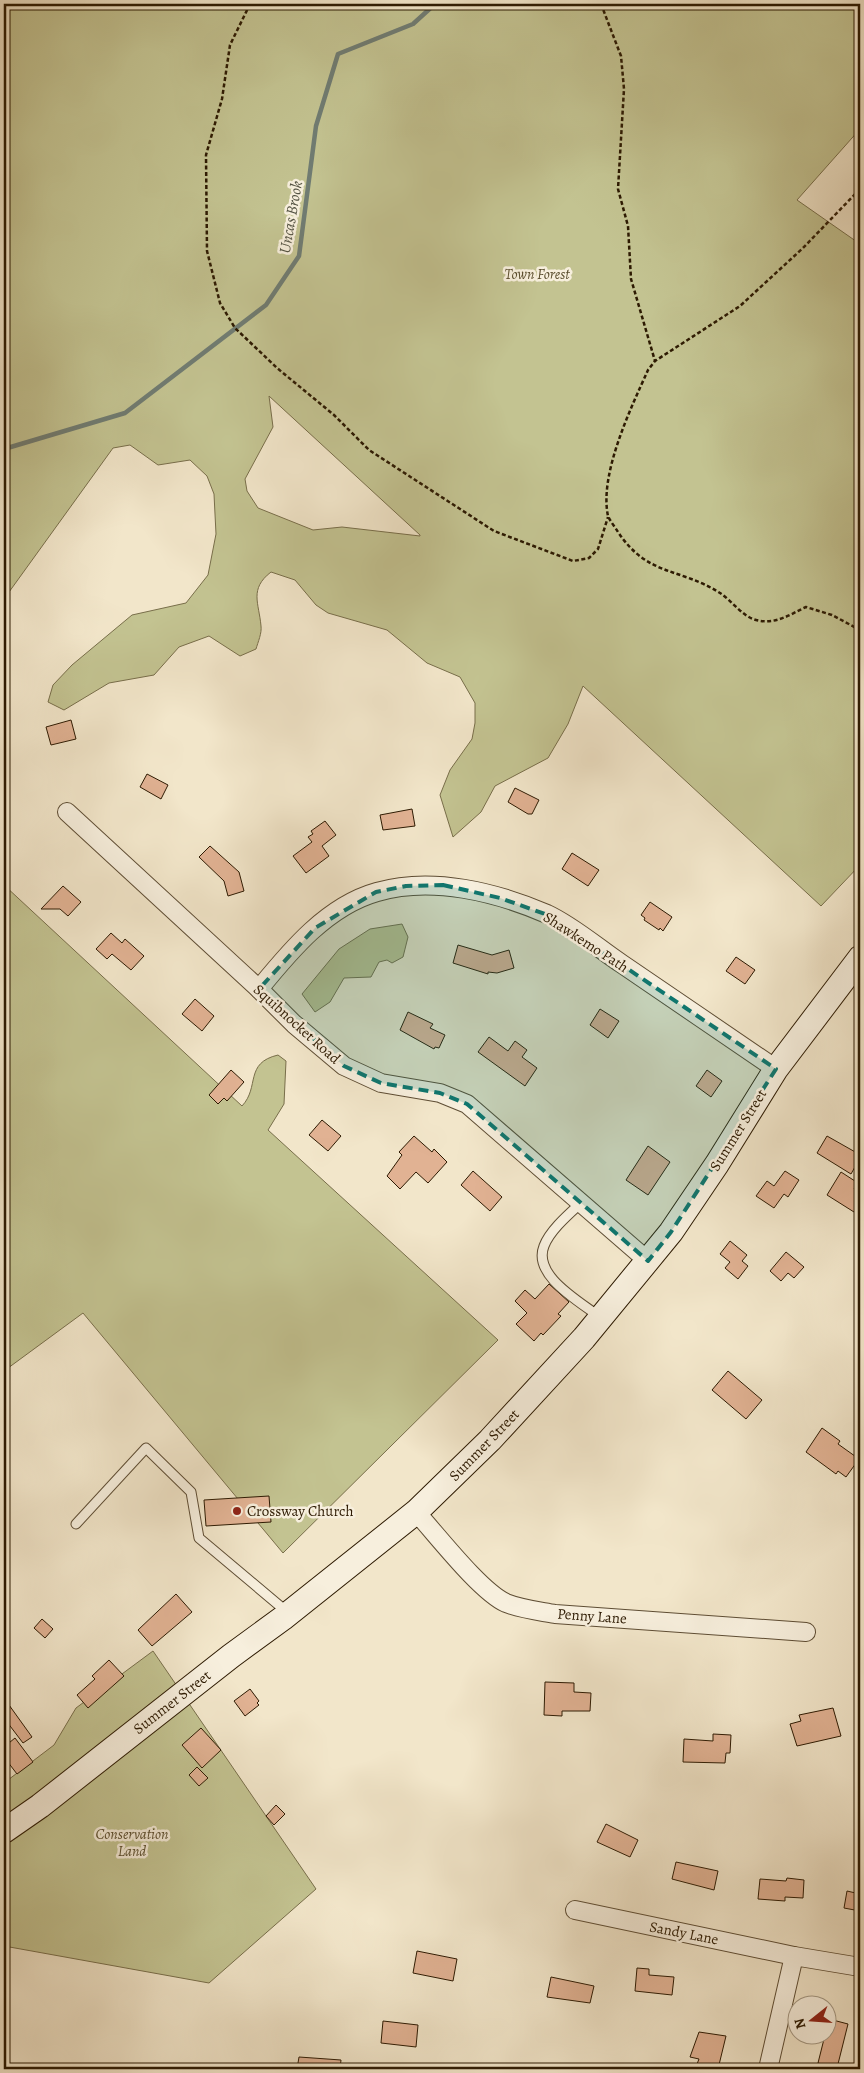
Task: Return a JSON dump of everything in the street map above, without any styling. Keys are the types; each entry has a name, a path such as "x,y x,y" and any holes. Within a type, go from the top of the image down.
{"main road":[{"name":"Summer Street","path":"4,1831 40,1806 231,1656 289,1614 416,1512 490,1440 601,1318 671,1232 717,1164 776,1069 860,958"}],"street":[{"name":"Squibnocket Road","path":"67,812 259,989 294,1024 344,1066 381,1083 440,1092 467,1104 648,1261"},
{"name":"Shawkemo Path","path":"259,989 290,952 315,928 343,908 376,892 406,886 443,885 500,898 548,915 776,1069"},
{"name":"Penny Lane","path":"416,1512 486,1589 505,1602 528,1610 555,1614 806,1632"},
{"name":"Sandy Lane","path":"575,1910 794,1956 860,1967"},
{"path":"768,2069 794,1956"}],"lane":[{"path":"582,1202 544,1245 542,1265 550,1278 601,1318"},
{"path":"76,1524 146,1448 191,1492 200,1538 289,1614"}],"path":[{"path":"250,4 230,45 222,99 206,155 207,251 220,303 235,328 277,368 334,415 369,450 494,530 573,561 589,558 598,549 608,517 608,489 619,437 648,370 655,361 740,306 803,248 860,189"},
{"path":"601,4 621,56 624,89 618,188 628,226 631,279 655,361"},
{"path":"608,517 630,549 651,565 698,581 721,593 754,620 777,621 806,607 832,615 860,630"}],"highlighted area":[{"path":"443,885 500,898 548,915 776,1069 671,1232 648,1261 467,1104 440,1093 381,1083 344,1066 259,989 315,928 376,892 406,886"}],"green space":[{"name":"Town Forest","path":"4,4 860,4 860,129 797,200 860,244 860,865 821,906 583,686 568,724 548,758 495,786 481,812 453,837 440,795 450,770 472,739 475,723 475,703 460,677 427,663 387,630 328,613 316,605 295,580 271,572 264,578 258,590 257,603 261,629 256,649 240,656 209,636 179,647 154,675 109,683 64,710 48,702 53,685 72,665 132,615 186,603 208,575 216,534 214,494 207,476 190,460 158,465 130,445 113,448 4,599","holes":["269,396 420,535 342,527 313,530 258,508 247,491 245,479 273,427"]},
{"path":"4,885 242,1106 247,1099 256,1070 261,1064 267,1059 278,1055 286,1061 284,1104 268,1130 498,1340 283,1553 83,1313 4,1371"},
{"path":"402,924 408,937 403,957 392,963 387,960 379,962 371,977 344,978 330,1002 315,1012 302,994 339,949 370,929"},
{"name":"Conservation Land","path":"153,1651 316,1889 209,1983 4,1946 4,1783 54,1745 76,1708"}],"building":[{"path":"71,720 76,739 51,745 46,727"},
{"path":"147,774 168,785 161,799 140,787"},
{"path":"515,788 539,800 532,814 528,814 508,802"},
{"path":"412,809 415,826 383,830 380,815"},
{"path":"325,821 336,835 322,846 329,856 306,873 293,856 312,842 308,837 313,834 311,831"},
{"path":"210,846 239,872 244,891 228,896 224,881 199,857"},
{"path":"572,853 599,870 588,886 562,869"},
{"path":"63,886 81,902 68,916 60,909 41,909"},
{"path":"650,902 672,917 663,931 644,920 645,918 641,915"},
{"path":"111,933 122,943 125,939 144,956 131,970 112,954 107,959 96,949"},
{"path":"458,945 492,955 509,950 514,968 497,973 488,972 488,974 453,963"},
{"path":"736,957 755,970 745,984 726,971"},
{"path":"195,999 214,1016 202,1031 182,1014"},
{"path":"600,1009 619,1021 608,1038 590,1025"},
{"path":"408,1012 433,1024 430,1028 445,1035 439,1048 435,1047 434,1049 400,1030"},
{"path":"489,1037 508,1051 515,1041 527,1050 522,1057 537,1068 525,1086 478,1052"},
{"path":"231,1070 244,1082 227,1101 224,1098 218,1104 209,1095"},
{"path":"707,1070 722,1081 711,1097 696,1086"},
{"path":"322,1120 341,1136 328,1151 309,1135"},
{"path":"414,1136 432,1152 434,1149 447,1162 428,1183 416,1172 400,1189 387,1176 402,1155 399,1152"},
{"path":"827,1136 857,1153 856,1155 860,1158 851,1174 817,1153"},
{"path":"648,1146 670,1162 648,1195 626,1180"},
{"path":"473,1171 502,1197 490,1211 461,1185"},
{"path":"785,1171 799,1180 788,1197 784,1194 774,1208 756,1196 767,1181 774,1186"},
{"path":"841,1172 858,1183 854,1189 860,1193 860,1201 854,1212 827,1195"},
{"path":"730,1241 747,1255 742,1261 748,1266 738,1279 725,1268 730,1262 720,1254"},
{"path":"786,1252 804,1267 794,1278 788,1273 781,1281 770,1271"},
{"path":"549,1284 569,1302 558,1314 561,1316 543,1335 541,1333 534,1341 516,1324 527,1313 515,1301 525,1290 535,1299"},
{"path":"728,1371 762,1400 746,1419 712,1390"},
{"path":"822,1428 840,1441 838,1444 859,1459 846,1477 838,1471 836,1474 806,1452"},
{"name":"Crossway Church","path":"269,1496 271,1522 206,1526 204,1500"},
{"path":"176,1594 192,1612 152,1646 138,1630"},
{"path":"42,1619 53,1629 45,1638 34,1628"},
{"path":"109,1660 124,1676 88,1708 77,1695 95,1679 92,1676"},
{"path":"545,1682 574,1683 574,1692 591,1693 590,1711 562,1711 562,1716 544,1715"},
{"path":"250,1689 259,1701 257,1703 259,1705 245,1716 234,1701"},
{"path":"4,1698 32,1737 23,1743 4,1718"},
{"path":"833,1708 841,1736 797,1746 790,1724 801,1721 799,1715"},
{"path":"201,1728 221,1750 202,1768 182,1745"},
{"path":"713,1734 731,1735 730,1753 726,1753 725,1763 683,1762 684,1739 713,1741"},
{"path":"15,1738 33,1762 17,1774 4,1757 4,1747"},
{"path":"197,1767 208,1778 199,1786 189,1775"},
{"path":"276,1805 285,1814 274,1825 266,1816"},
{"path":"606,1824 638,1840 630,1857 597,1842"},
{"path":"676,1862 718,1871 714,1890 672,1879"},
{"path":"787,1878 804,1880 803,1898 785,1897 785,1901 758,1899 760,1879 786,1881"},
{"path":"847,1891 860,1894 860,1911 844,1908"},
{"path":"417,1951 457,1959 453,1981 413,1973"},
{"path":"637,1968 649,1969 649,1975 674,1977 672,1995 635,1991"},
{"path":"551,1977 594,1986 590,2003 547,1997"},
{"path":"383,2021 418,2025 416,2047 381,2043"},
{"path":"836,2021 848,2024 837,2068 818,2063 822,2046 836,2046"},
{"path":"699,2032 726,2036 718,2069 697,2064 699,2059 690,2057"},
{"path":"299,2057 341,2060 340,2069 297,2069"}],"waterway":[{"name":"Uncas Brook","path":"4,449 125,413 266,305 299,256 316,126 338,54 413,24 435,4"}],"place":[{"name":"Crossway Church","path":"237,1511"}]}
